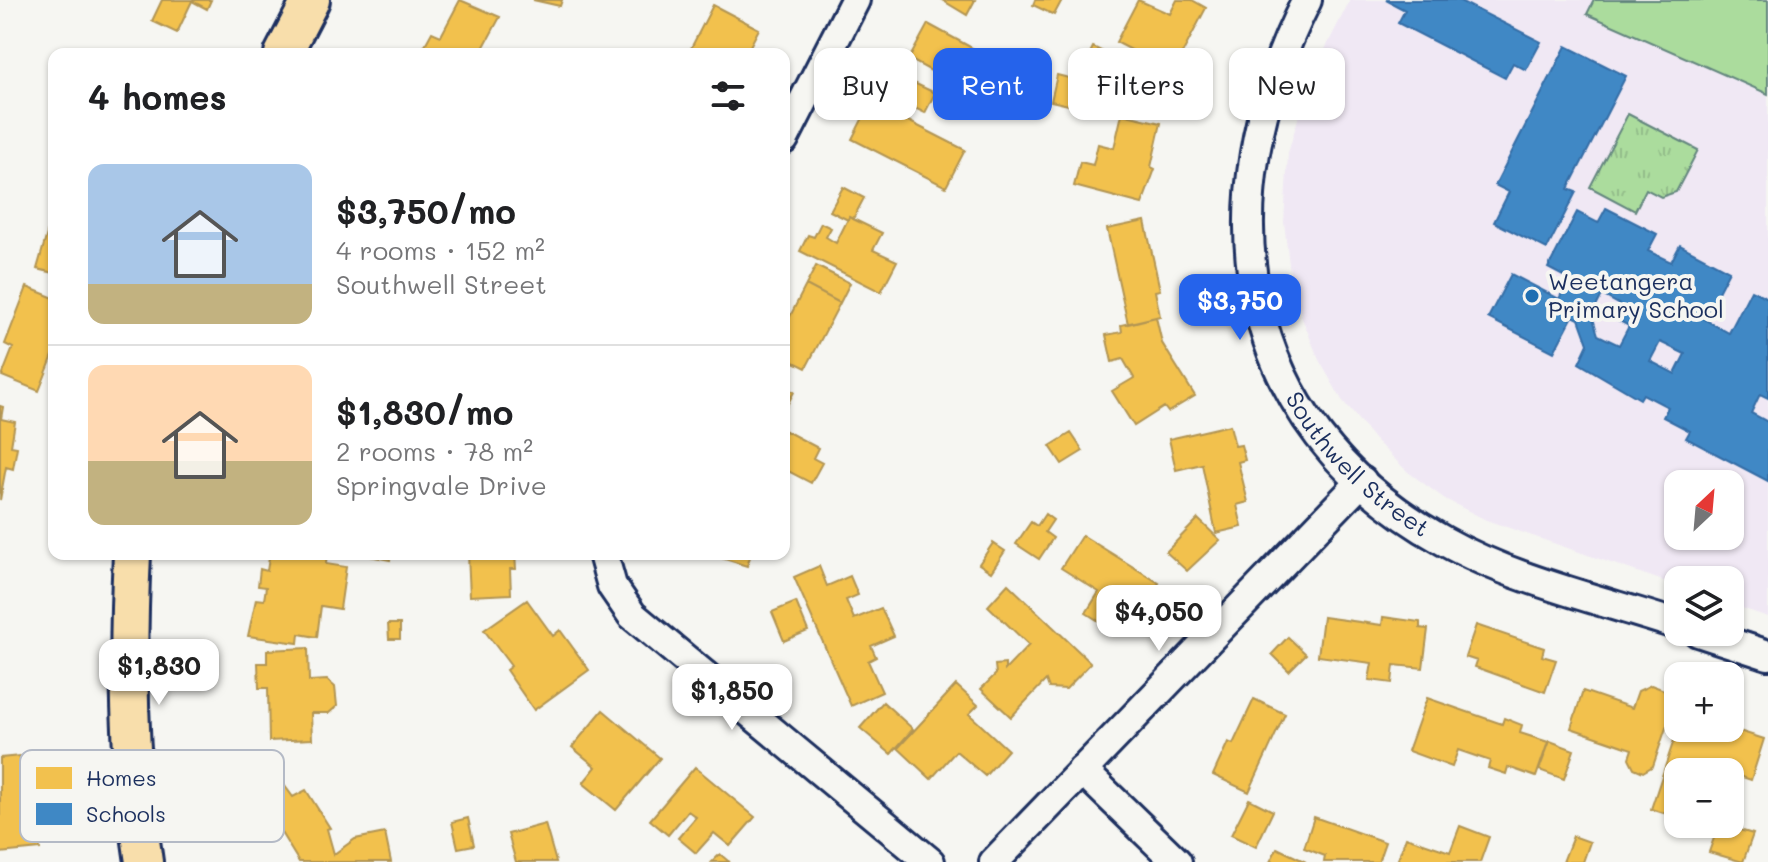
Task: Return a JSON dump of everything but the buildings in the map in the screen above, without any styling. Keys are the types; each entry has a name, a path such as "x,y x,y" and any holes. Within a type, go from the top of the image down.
{"main road":[{"path":"286,48 311,0"},
{"path":"130,750 127,652 132,560"},
{"path":"141,842 144,862"}],"street":[{"path":"790,127 855,0"},
{"name":"Southwell Street","path":"1307,0 1274,70 1256,137 1249,224 1252,264 1256,302 1275,362 1320,440 1394,508 1467,553 1664,620"},
{"path":"994,862 1362,481"},
{"path":"605,560 612,586 632,615 930,862"},
{"path":"1741,646 1768,655"},
{"path":"1082,770 1177,862"}],"shaded area":[{"name":"Weetangera Primary School","path":"1350,0 1768,0 1768,617 1744,609 1744,566 1664,566 1664,581 1486,520 1445,499 1408,472 1375,440 1342,400 1319,360 1302,318 1290,273 1284,222 1288,153 1298,120 1345,120 1345,48 1326,48"}],"green space":[{"path":"1594,0 1768,0 1768,94 1587,14"},
{"path":"1628,114 1698,150 1676,192 1661,197 1646,189 1635,211 1590,187"}],"place":[{"name":"Weetangera Primary School","path":"1532,296"}]}
